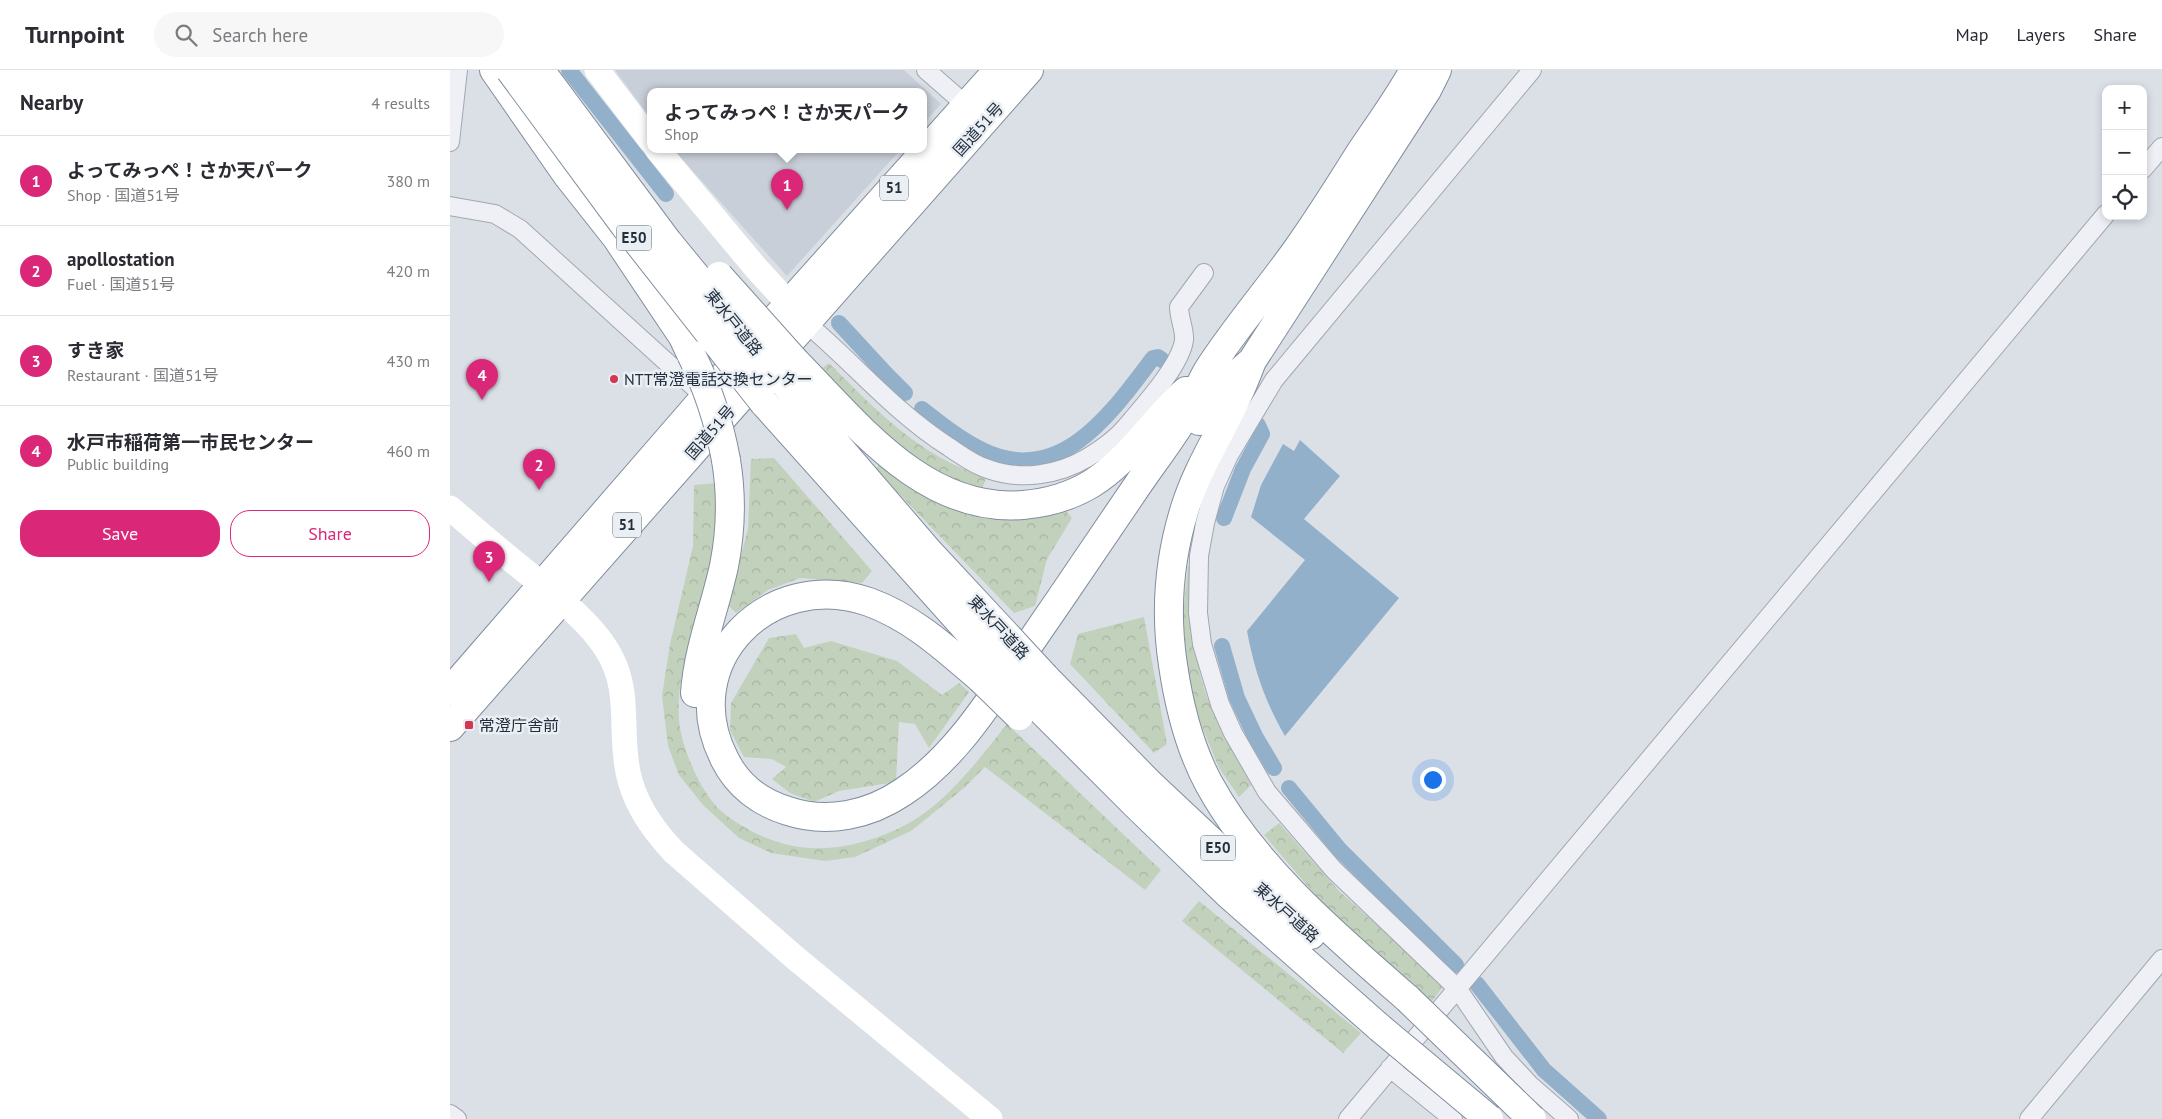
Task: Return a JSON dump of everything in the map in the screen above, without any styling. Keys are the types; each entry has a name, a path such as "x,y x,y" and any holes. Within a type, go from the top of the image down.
{"highway":[{"path":"494,70 567,175 616,237 683,337 712,401 720,427 726,460 730,500 729,538 724,566 696,673 694,722 706,759 715,776 737,801 764,820 797,832 824,834 844,832 870,825 925,797 954,767 994,716 1046,644 1220,389 1252,361"},
{"name":"東水戸道路","path":"510,70 625,226 764,403 987,670 1128,816 1223,901 1396,1012"},
{"path":"541,70 677,230 790,372 890,456 925,481 958,497 992,505 1010,506 1042,503 1070,494 1091,484 1115,466 1133,449 1173,402 1207,372"},
{"name":"国道51号","path":"450,691 552,593 798,313 998,70"},
{"name":"国道51号","path":"450,727 705,397 798,313 1029,70"},
{"path":"987,670 936,640 909,620 888,610 847,596 808,595 790,599 758,615 729,644 718,664 712,683 709,704 710,720 715,740 730,770 750,792 769,805 803,816 840,818 874,808 903,792 934,767 960,739 986,705 1188,411 1207,372 1300,245 1414,70"},
{"path":"1437,70 1428,90 1252,361 1236,400 1199,470 1185,508 1176,545 1170,583 1168,618 1171,654 1182,716 1192,747 1208,783 1252,848 1309,908 1396,1012 1530,1119"},
{"name":"東水戸道路","path":"790,372 929,552 1045,677 1150,784 1291,917 1396,1012 1489,1119"}],"street":[{"path":"450,142 458,70"},
{"path":"597,70 647,136"},
{"path":"926,70 968,106"},
{"path":"1532,70 1274,380 1229,454 1215,486 1205,523 1199,556 1198,613 1202,644 1220,704 1233,733 1267,792 1334,870 1457,988 1504,1057 1530,1086 1569,1119"},
{"path":"2147,164 2162,147"},
{"path":"660,153 691,192 798,313 924,431 967,459 988,469 1004,473 1029,475 1052,473 1073,466 1097,452 1122,432 1146,403 1180,355 1184,338 1179,307 1204,273"},
{"path":"450,206 495,214 520,229 705,397"},
{"path":"1348,1119 2102,219"},
{"path":"450,508 590,627 608,650 620,680 625,709 628,772 644,815 657,835 793,956 990,1119"},
{"path":"2029,1119 2162,958"},
{"path":"1390,1068 1453,1119"},
{"path":"450,1114 457,1119"}],"shaded area":[{"path":"615,70 904,70 924,88 647,88 647,114"},
{"path":"927,91 941,104 927,120"},
{"path":"677,153 897,153 787,276"}],"green space":[{"path":"829,363 882,415 920,445 940,458 986,477 982,490 956,482 918,459 901,446 821,369"},
{"path":"774,458 872,571 862,583 800,578 768,590 736,613 728,605 748,529 751,459"},
{"path":"880,464 938,504 989,518 1066,511 1072,518 1047,559 1035,606 1014,613 875,469"},
{"path":"717,483 715,545 705,591 683,670 680,686 679,720 684,743 693,769 706,793 721,811 738,823 768,839 800,847 828,848 870,840 909,823 937,803 986,751 1007,724 1161,870 1145,890 985,767 964,788 911,831 855,857 825,861 771,853 739,838 703,805 679,775 668,746 662,696 670,644 693,546 694,485"},
{"path":"1188,566 1191,567 1194,634 1204,689 1215,717 1251,785 1239,797 1219,768 1198,717 1187,668 1183,615"},
{"path":"1144,617 1167,744 1154,753 1070,664 1078,634"},
{"path":"796,634 804,648 831,641 897,661 942,695 959,683 969,692 929,748 915,724 899,722 896,782 839,791 814,802 790,793 772,779 786,767 772,759 744,757 730,730 731,703 769,638"},
{"path":"1279,823 1339,891 1444,985 1430,1004 1323,904 1264,835"},
{"path":"1199,901 1361,1033 1343,1053 1182,921"}],"water":[{"path":"1300,440 1340,476 1304,519 1399,598 1285,736 1261,685 1247,631 1305,560 1251,517 1261,485 1283,444 1294,451"}],"waterway":[{"path":"569,70 666,194"},
{"path":"839,323 905,393"},
{"path":"922,409 958,436 982,450 1010,459 1036,460 1060,452 1081,439 1120,401 1153,358 1158,357 1162,360"},
{"path":"1224,518 1243,469 1262,434 1258,425"},
{"path":"1222,646 1237,698 1255,736 1274,768"},
{"path":"1289,788 1340,850 1456,965"},
{"path":"1477,984 1544,1070 1599,1119"}],"place":[{"name":"よってみっぺ！さか天パーク","path":"787,210"},
{"name":"NTT常澄電話交換センター","path":"614,379"},
{"name":"水戸市稲荷第一市民センター","path":"482,400"},
{"name":"apollostation","path":"539,490"},
{"name":"すき家","path":"489,582"},
{"name":"常澄庁舎前","path":"469,725"}]}
